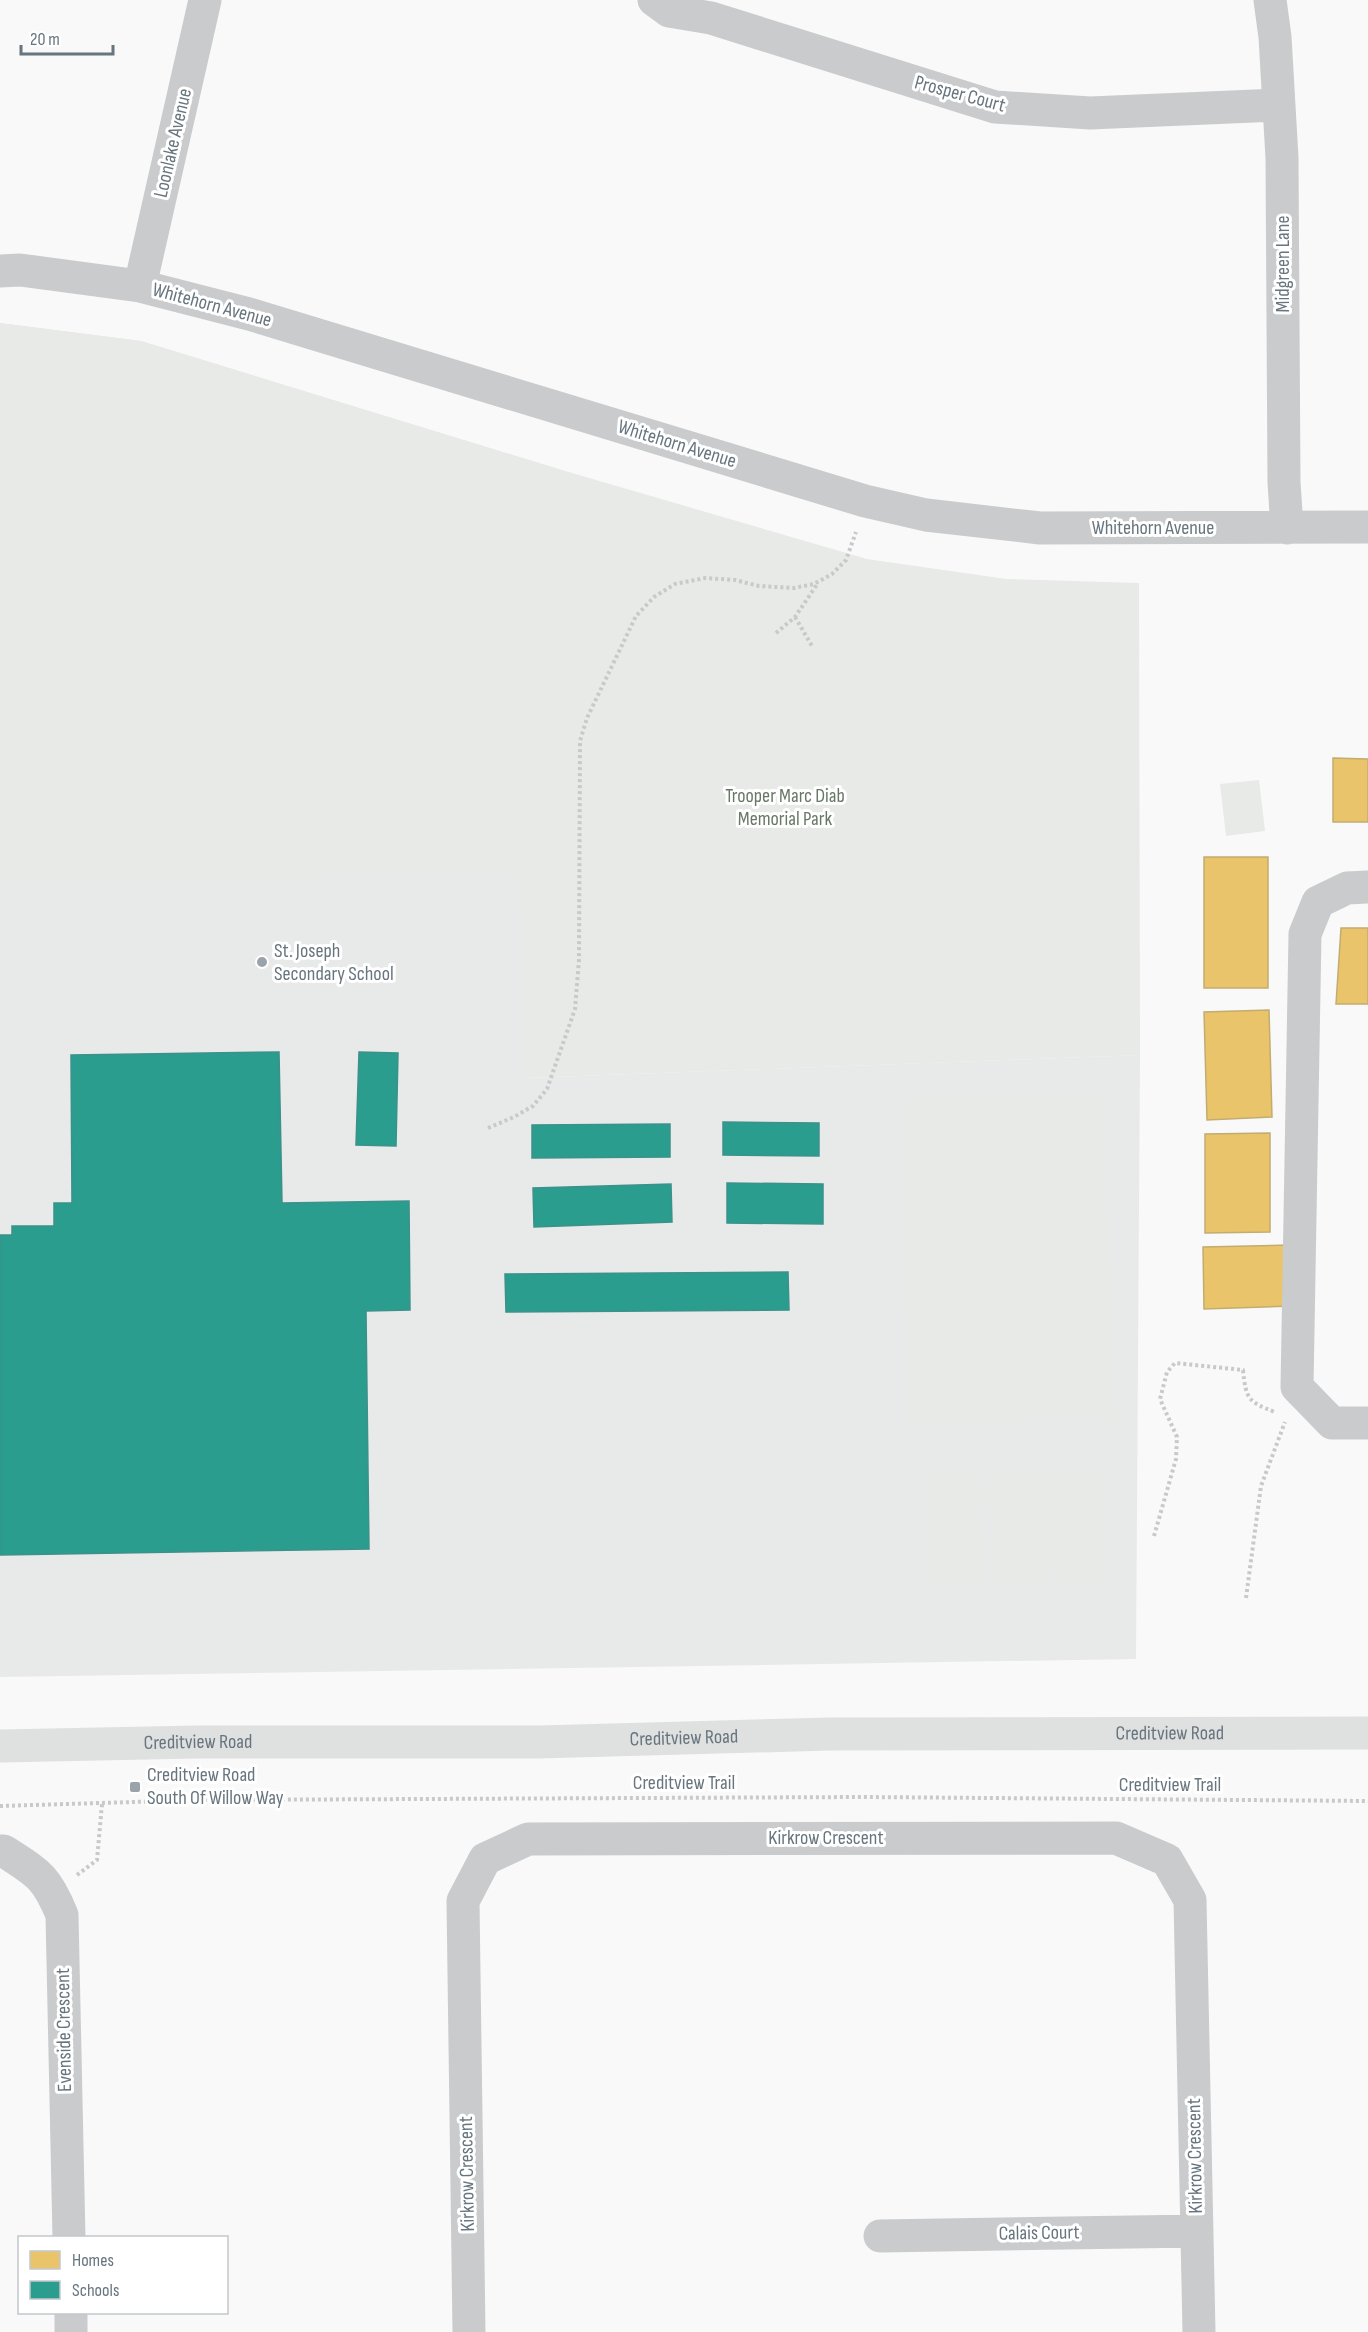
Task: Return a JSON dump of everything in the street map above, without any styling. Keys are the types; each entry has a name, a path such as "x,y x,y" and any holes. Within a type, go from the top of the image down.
{"main road":[{"name":"Creditview Road","path":"0,1746 197,1742 540,1742 842,1734 1368,1733"}],"street":[{"name":"Loonlake Avenue","path":"140,286 205,0"},
{"name":"Prosper Court","path":"654,0 669,11 711,18 995,107 1090,113 1279,105"},
{"name":"Midgreen Lane","path":"1270,0 1275,37 1282,158 1284,482 1287,528"},
{"name":"Whitehorn Avenue","path":"0,271 21,270 140,286 249,315 865,501 926,515 1040,528 1368,528"},
{"path":"1368,887 1347,888 1318,902 1305,934 1296,1405 1332,1423 1368,1423"},
{"name":"Kirkrow Crescent","path":"469,2332 463,1901 485,1859 528,1839 1116,1838 1167,1860 1190,1900 1199,2332"},
{"name":"Evenside Crescent","path":"0,1851 4,1851 40,1874 53,1894 62,1916 69,2236"},
{"name":"Calais Court","path":"880,2236 1197,2231"},
{"path":"71,2314 71,2332"}],"path":[{"path":"488,1128 533,1106 547,1089 575,1009 579,960 580,741 587,718 636,616 654,597 675,584 705,578 735,580 759,586 794,588 819,581 832,574 846,560 865,501"},
{"path":"776,633 795,617 819,581"},
{"path":"795,617 812,646"},
{"path":"1154,1536 1176,1460 1177,1437 1160,1399 1167,1372 1175,1363 1243,1370 1245,1393 1254,1404 1296,1405 1261,1486 1246,1598"},
{"name":"Creditview Trail","path":"0,1806 200,1800 863,1797 1368,1801"},
{"path":"53,1894 97,1860 102,1804"}],"shaded area":[{"name":"St. Joseph Secondary School","path":"0,323 141,341 555,468 526,1078 1140,1055 1136,1659 0,1677"}],"green space":[{"name":"Trooper Marc Diab Memorial Park","path":"0,323 141,341 555,468 867,559 1006,579 1139,583 1140,1055 525,1078 522,870 0,883"},
{"path":"1259,780 1265,831 1226,836 1220,784"},
{"path":"1105,1094 1112,1418 909,1424 902,1099"},
{"path":"1101,1471 1104,1583 1055,1584 1053,1473"},
{"path":"979,1472 982,1583 930,1585 928,1474"},
{"path":"1043,1472 1045,1582 992,1583 990,1473"}],"building: Homes":[{"path":"1333,758 1368,759 1368,822 1333,822"},
{"path":"1204,857 1268,857 1268,988 1204,988"},
{"path":"1341,928 1368,928 1368,1004 1336,1004"},
{"path":"1269,1010 1272,1117 1207,1120 1204,1012"},
{"path":"1270,1133 1270,1232 1205,1233 1205,1134"},
{"path":"1291,1245 1292,1306 1204,1309 1203,1247"}],"building: Schools":[{"path":"279,1052 282,1203 409,1201 410,1310 366,1311 369,1549 0,1555 0,1235 12,1235 12,1226 54,1226 54,1203 72,1203 71,1055"},
{"path":"359,1052 398,1053 396,1146 356,1145"},
{"path":"723,1122 819,1123 819,1156 723,1155"},
{"path":"670,1124 670,1157 532,1158 532,1125"},
{"path":"727,1183 823,1184 823,1224 727,1223"},
{"path":"671,1184 672,1222 534,1227 533,1188"},
{"path":"788,1272 789,1310 506,1312 505,1274"}],"place":[{"name":"St. Joseph Secondary School","path":"262,962"},
{"name":"Creditview Road South Of Willow Way","path":"135,1787"}]}
